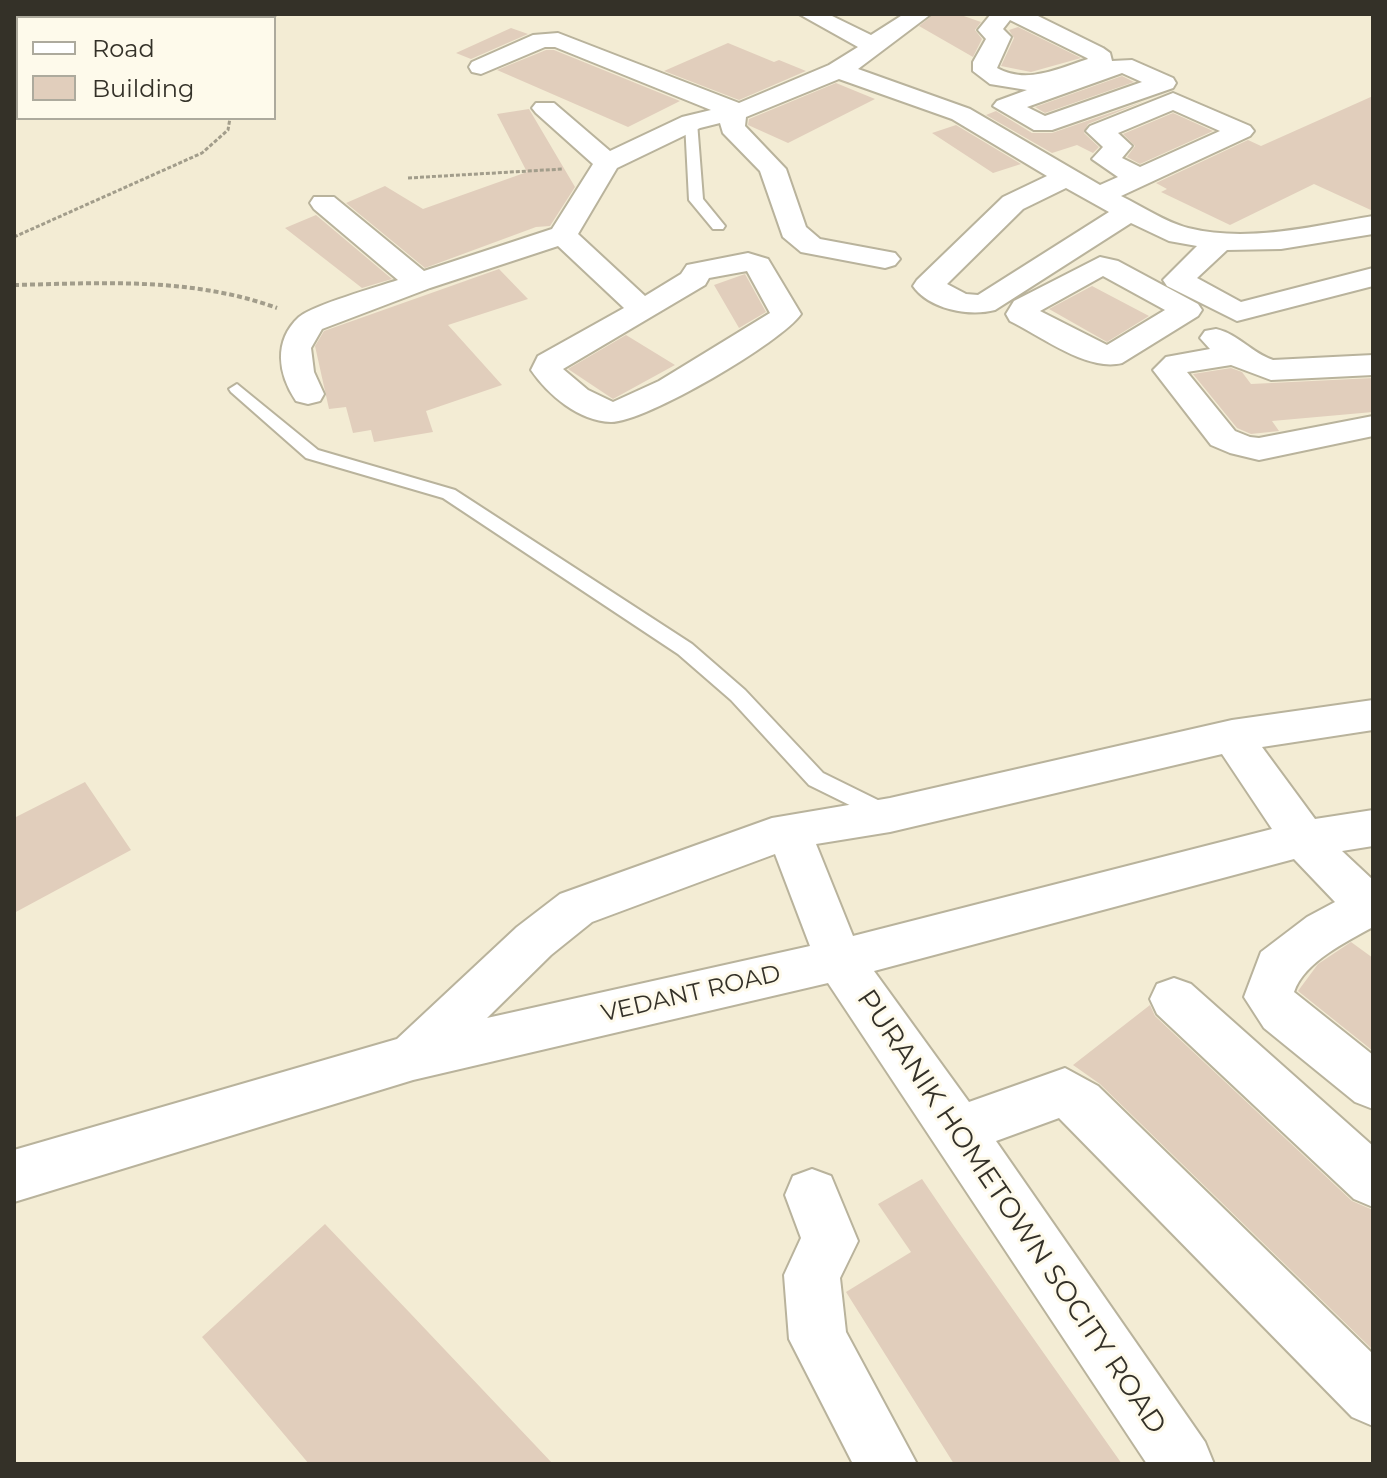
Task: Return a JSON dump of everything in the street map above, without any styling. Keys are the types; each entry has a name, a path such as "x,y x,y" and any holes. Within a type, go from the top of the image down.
{"street":[{"path":"810,14 872,45"},
{"path":"308,394 298,372 295,348 311,323 419,282 563,235 605,165 691,122 747,109 838,70 864,56 872,45 920,14"},
{"path":"996,22 999,37 985,62 985,71 1001,82 1025,84 1098,64 1102,58 1016,14"},
{"path":"971,63 972,50 996,22"},
{"path":"481,67 541,40 558,40 734,110"},
{"path":"986,128 1023,116 1046,124 1164,83 1123,65 1007,105 1023,116"},
{"path":"838,70 961,114 1099,196 1179,235 1219,241 1281,240 1373,225"},
{"path":"1099,196 1139,178 1241,131 1173,101 1099,131 1119,146 1105,159 1139,178"},
{"path":"545,108 605,165"},
{"path":"734,110 732,128 773,169 793,231 811,246 885,259"},
{"path":"1067,177 1013,203 928,286 960,303 984,304 1130,211"},
{"path":"324,203 419,282"},
{"path":"563,235 643,310"},
{"path":"1139,261 1187,310 1111,356 1021,314 1025,307 1092,268 1139,261 1179,235"},
{"path":"1219,241 1178,280 1237,312 1373,277"},
{"path":"748,262 758,265 786,314 632,408 603,411 554,380 547,370 549,363 643,310 694,279 697,271 748,262"},
{"path":"1184,314 1258,367 1271,370 1373,365"},
{"path":"1237,354 1187,361 1169,370 1223,438 1259,449 1373,426"},
{"path":"413,1057 534,941 576,908 788,831 890,815 1232,736 1373,715"},
{"path":"1232,736 1302,839 1348,888 1372,906 1324,931 1278,967 1268,997 1281,1013 1373,1085"},
{"name":"VEDANT ROAD","path":"14,1176 413,1057 839,960 1302,839 1373,828"},
{"name":"PURANIK HOMETOWN SOCITY ROAD","path":"788,831 839,960 958,1130 1183,1464"},
{"path":"1174,999 1373,1181"},
{"path":"958,1130 1065,1092 1373,1396"},
{"path":"812,1195 830,1241 812,1275 818,1339 886,1464"}],"lane":[{"path":"691,122 696,200 718,226"},
{"path":"237,389 312,454 449,494 685,649 738,695 816,779 890,815"}],"path":[{"path":"14,237 202,153 228,130 230,120"},
{"path":"408,178 605,165"},
{"path":"14,285 152,285 247,294 311,323"}],"building":[{"path":"934,14 958,14 981,22 975,30 982,39 973,57 919,26"},
{"path":"1018,27 1081,58 1031,72 1001,66 1014,38 1009,30"},
{"path":"511,28 528,34 471,59 456,53"},
{"path":"728,43 806,71 739,100 664,71"},
{"path":"546,50 554,50 680,101 628,127 497,70"},
{"path":"1122,76 1134,82 1045,113 1035,107"},
{"path":"836,83 875,99 788,143 748,125 749,119"},
{"path":"1373,96 1373,211 1314,184 1230,225 1161,192 1167,189 1156,183 1248,140 1261,146"},
{"path":"1145,101 1088,124 1084,133 1099,147 1093,153 1077,145 1052,153 986,115 996,111 1032,133 1052,133"},
{"path":"529,109 575,187 550,226 536,227 425,268 346,203 385,186 423,209 527,172 497,114"},
{"path":"1173,113 1213,131 1140,164 1127,157 1135,146 1123,134"},
{"path":"956,125 1021,164 993,173 932,133"},
{"path":"316,215 392,279 362,288 285,228"},
{"path":"499,269 528,299 448,325 502,385 426,411 433,432 374,442 371,430 353,433 346,407 329,409 315,346 324,331"},
{"path":"745,274 766,312 739,328 714,285"},
{"path":"1092,286 1149,316 1107,342 1049,309"},
{"path":"626,335 675,365 613,399 568,369"},
{"path":"1231,368 1242,372 1251,384 1373,378 1373,412 1272,421 1279,431 1251,434 1237,428 1193,374"},
{"path":"85,782 131,850 14,913 14,818"},
{"path":"1351,942 1373,958 1373,1051 1298,991 1318,964"},
{"path":"1150,1005 1155,1016 1352,1201 1373,1210 1373,1350 1100,1084 1073,1065"},
{"path":"922,1179 1122,1464 954,1464 846,1292 911,1252 878,1204"},
{"path":"325,1224 553,1464 309,1464 202,1337"}]}
